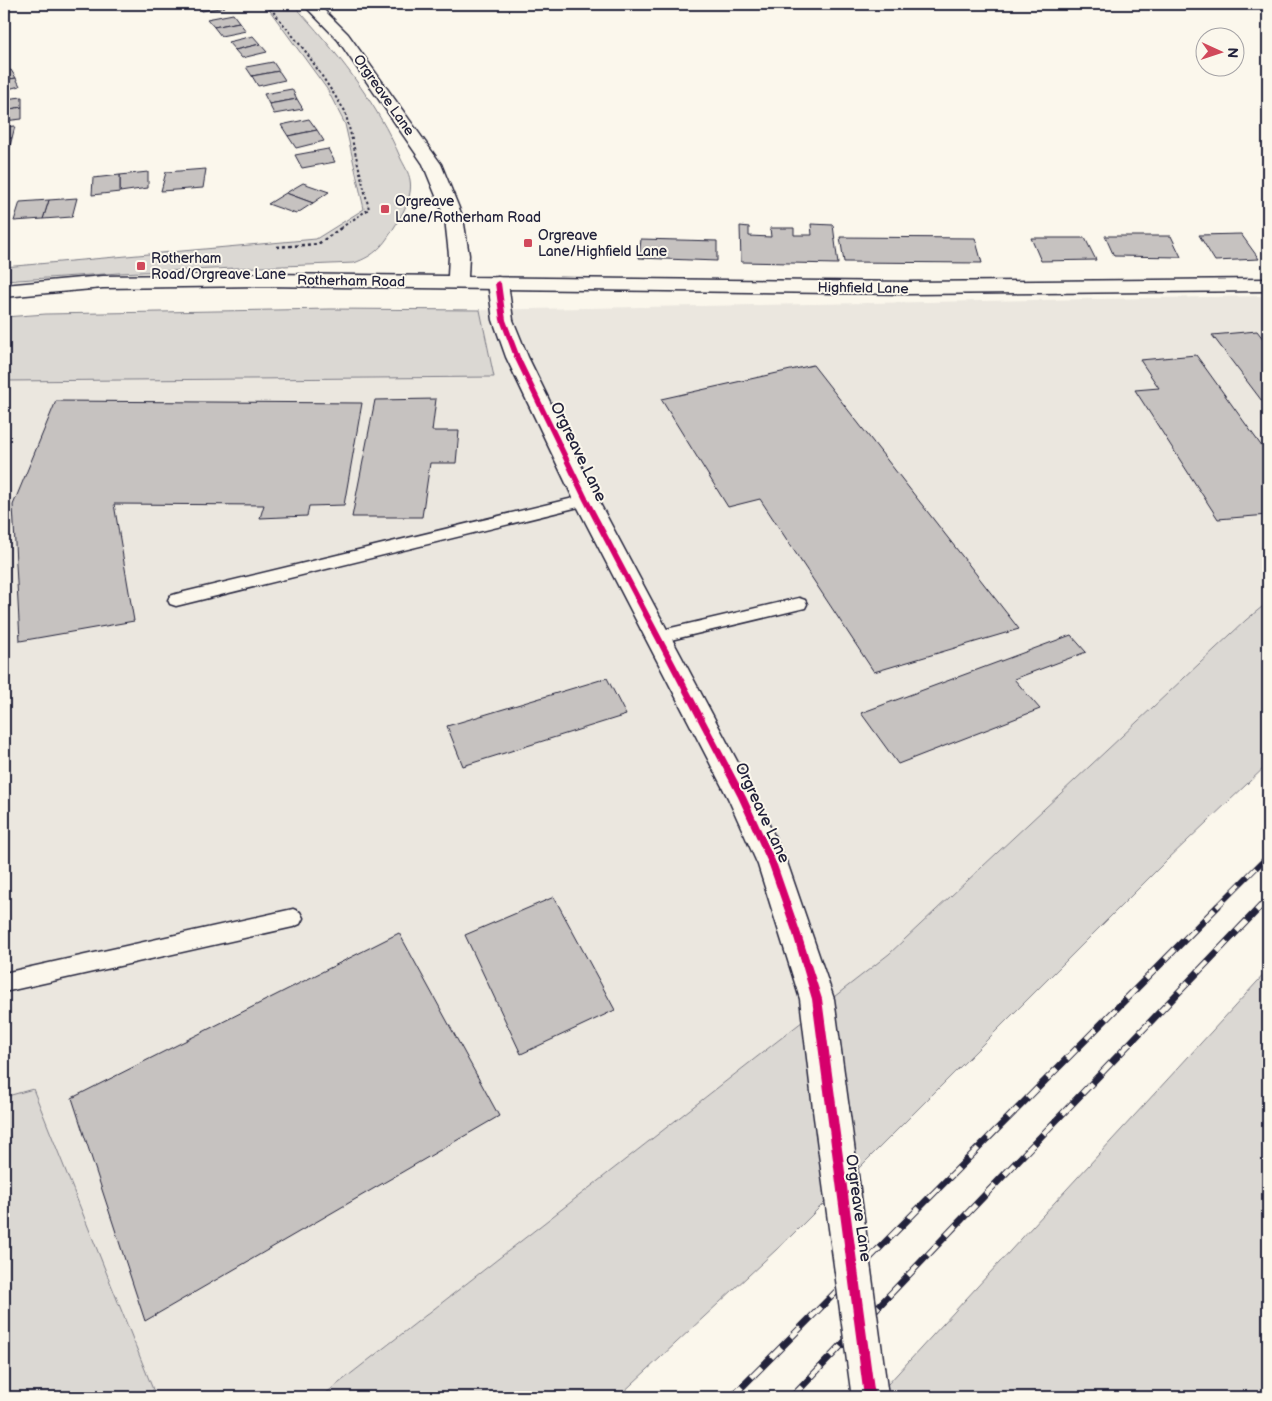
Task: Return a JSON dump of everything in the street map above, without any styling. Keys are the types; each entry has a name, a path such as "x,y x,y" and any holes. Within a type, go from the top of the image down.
{"main road":[{"name":"Orgreave Lane","path":"310,4 343,37 432,164 454,218 459,255 458,283"},
{"name":"Rotherham Road","path":"4,292 103,282 264,280 458,283"},
{"name":"Highfield Lane","path":"458,283 909,288 1268,285"},
{"name":"Orgreave Lane","path":"498,283 504,320 517,357 586,500 742,797 773,865 797,934 817,999 870,1397"}],"lane":[{"path":"176,600 586,500"},
{"path":"658,637 799,604"},
{"path":"4,983 293,918"}],"path":[{"path":"267,4 306,52 346,111 369,209 318,244 269,248"}],"shaded area":[{"path":"265,4 293,4 354,77 391,138 406,169 411,186 407,204 383,244 368,257 354,263 119,273 4,281 4,267 316,239 364,209 345,124 327,89"},
{"path":"1268,296 1268,602 1246,620 889,954 321,1397 156,1397 33,1089 4,1097 4,381 494,377 480,310"},
{"path":"331,309 480,310 494,377 4,381 4,317 46,314"},
{"path":"1268,602 1268,764 1167,860 791,1236 618,1397 321,1397 889,954 1246,620"},
{"path":"1268,970 1268,1397 876,1397"},
{"path":"33,1089 156,1397 4,1397 4,1097"}],"building":[{"path":"196,4 223,4 225,7 202,11"},
{"path":"233,14 239,22 214,27 207,19"},
{"path":"239,22 246,31 221,36 214,27"},
{"path":"253,36 260,44 235,50 228,42"},
{"path":"260,44 267,52 242,58 235,50"},
{"path":"273,62 279,71 252,76 246,67"},
{"path":"11,70 16,78 4,80 4,71"},
{"path":"279,71 285,80 258,86 252,76"},
{"path":"16,78 20,86 4,90 4,80"},
{"path":"292,89 297,99 269,104 264,94"},
{"path":"22,97 22,107 4,110 4,99"},
{"path":"297,99 303,109 274,114 269,104"},
{"path":"22,107 22,119 4,121 4,110"},
{"path":"309,119 317,130 288,136 281,125"},
{"path":"15,126 12,138 4,139 4,127"},
{"path":"317,130 324,141 296,148 288,136"},
{"path":"12,138 9,150 4,151 4,139"},
{"path":"328,149 335,162 302,168 295,155"},
{"path":"206,169 203,188 161,191 166,172"},
{"path":"148,172 148,188 120,192 120,175"},
{"path":"120,175 120,192 92,195 93,178"},
{"path":"303,183 329,192 313,203 286,193"},
{"path":"286,193 313,203 296,214 268,204"},
{"path":"77,198 72,217 43,219 49,200"},
{"path":"49,200 43,219 14,221 20,202"},
{"path":"811,224 833,225 838,264 741,262 740,226 749,227 749,236 771,237 770,228 794,228 794,235 812,235"},
{"path":"1241,234 1259,259 1215,261 1199,235"},
{"path":"1105,236 1171,236 1181,257 1114,256"},
{"path":"840,237 975,238 982,263 844,262"},
{"path":"1031,238 1085,238 1096,260 1041,261"},
{"path":"641,239 717,241 717,261 639,258"},
{"path":"1257,331 1268,345 1268,409 1212,335"},
{"path":"1196,355 1268,455 1268,515 1218,519 1135,390 1159,388 1140,360"},
{"path":"813,365 1019,629 874,672 760,499 728,507 661,399"},
{"path":"436,399 432,431 459,431 456,463 430,463 422,517 352,517 375,400"},
{"path":"56,401 362,403 344,505 309,506 307,516 260,518 264,505 114,504 134,621 20,641 13,505"},
{"path":"1071,635 1086,652 1014,679 1040,709 898,764 861,713"},
{"path":"607,678 626,715 463,766 447,726"},
{"path":"554,897 615,1010 521,1054 465,935"},
{"path":"399,933 499,1116 145,1321 72,1098"}],"railway":[{"path":"1218,906 1268,856"},
{"path":"1261,906 1268,899"},
{"path":"732,1397 1218,906"},
{"path":"792,1397 1261,906"}],"cycle path":[{"path":"498,283 503,320 517,357 586,500 742,797 773,865 797,934 817,999 870,1397"}],"place":[{"name":"Orgreave Lane/Rotherham Road","path":"385,209"},
{"name":"Orgreave Lane/Highfield Lane","path":"528,243"},
{"name":"Rotherham Road/Orgreave Lane","path":"141,266"}]}
